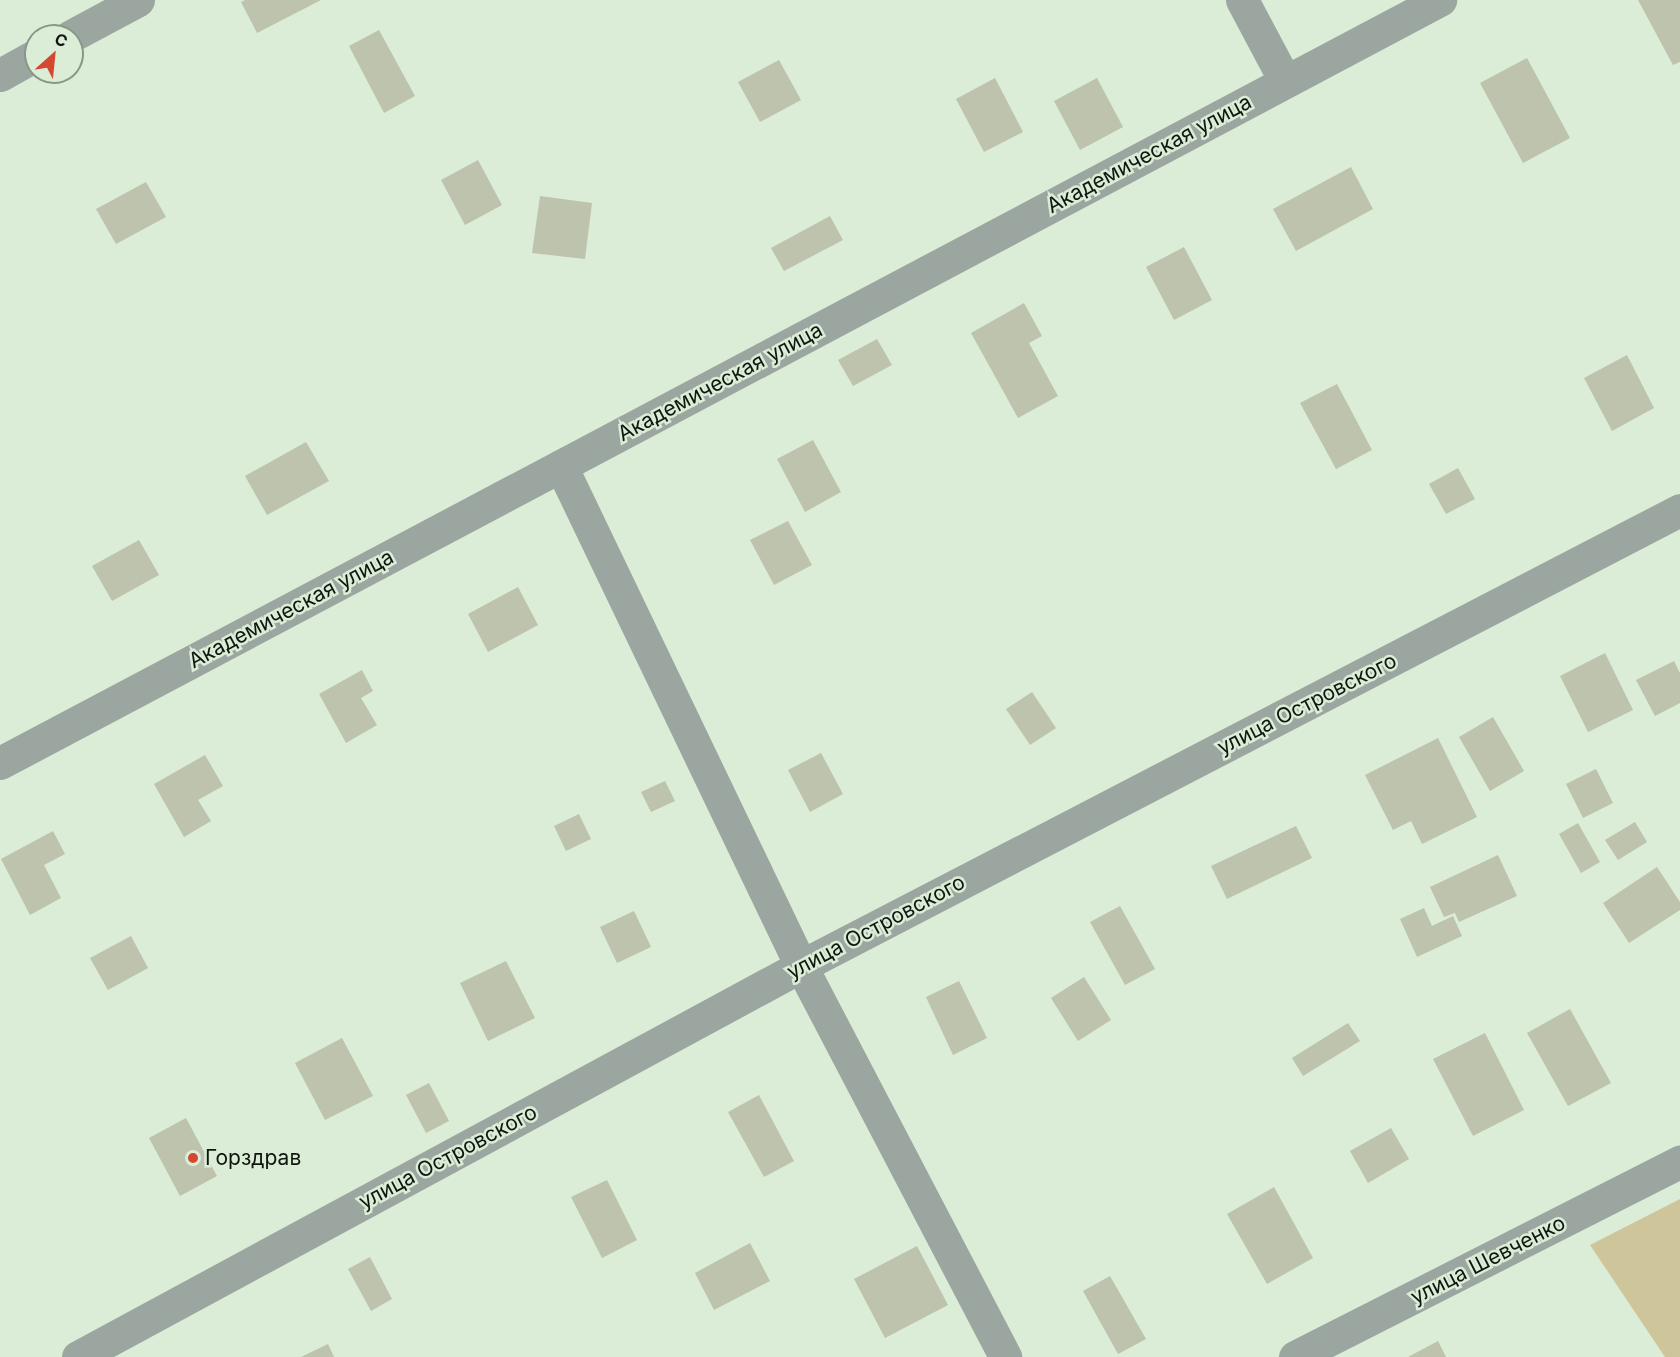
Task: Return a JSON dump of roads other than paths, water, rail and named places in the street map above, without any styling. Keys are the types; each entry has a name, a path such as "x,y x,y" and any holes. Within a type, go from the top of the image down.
{"street":[{"path":"84,29 138,0"},
{"path":"1242,0 1286,81"},
{"name":"Академическая улица","path":"0,763 1440,0"},
{"path":"0,75 24,62"},
{"path":"561,466 801,966 1005,1357"},
{"name":"улица Островского","path":"78,1357 801,966 1680,510"},
{"name":"улица Шевченко","path":"1295,1357 1680,1162"}],"place":[{"name":"Горздрав","path":"193,1158"}]}
